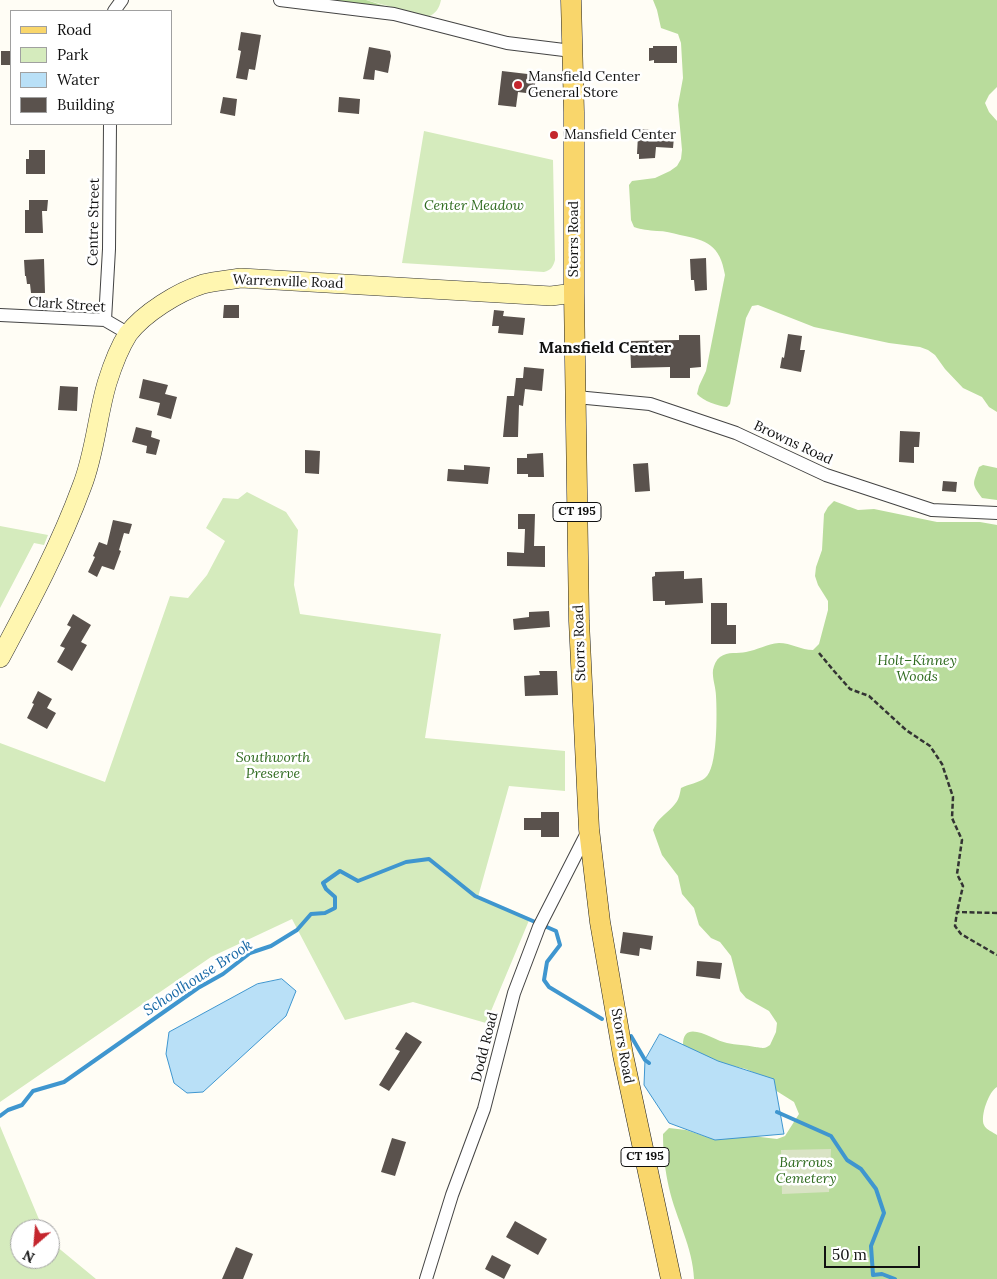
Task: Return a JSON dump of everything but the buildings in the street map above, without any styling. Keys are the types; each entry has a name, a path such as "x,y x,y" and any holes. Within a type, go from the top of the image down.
{"main road":[{"name":"Storrs Road","path":"571,0 579,621 589,829 600,922 618,1028 672,1279"},
{"name":"Warrenville Road","path":"0,658 31,600 76,504 90,461 107,384 116,358 128,334 164,302 203,284 240,278 551,296 574,293"}],"street":[{"path":"280,0 394,14 507,43 572,51"},
{"name":"Centre Street","path":"105,320 109,249 110,125"},
{"name":"Clark Street","path":"0,315 105,320 128,334"},
{"name":"Browns Road","path":"576,397 650,404 736,433 826,475 932,510 997,513"},
{"name":"Dodd Road","path":"426,1279 452,1195 484,1109 514,993 540,927 589,829"}],"path":[{"path":"819,653 850,689 869,696 906,730 930,746 942,764 953,797 952,818 962,840 957,874 963,886 955,926 961,934 997,955"},
{"path":"957,912 997,912"}],"green space":[{"path":"331,0 366,0 388,7"},
{"path":"366,0 441,0 437,10 428,17"},
{"path":"653,0 997,0 997,87 989,95 985,103 989,112 997,121 997,412 989,407 982,397 963,388 935,355 928,350 814,327 758,305 752,306 746,318 730,404 727,407 715,404 697,394 706,371 725,275 720,257 716,250 698,239 669,232 637,228 634,227 631,220 629,185 632,181 655,178 670,171 677,166 681,159 682,150 678,105 683,78 681,43 678,34 661,28"},
{"name":"Center Meadow","path":"424,131 553,160 555,260 550,269 544,272 402,263"},
{"path":"983,465 997,468 997,500 982,498 976,489 974,480 979,467"},
{"name":"Southworth Preserve","path":"247,492 286,512 298,530 294,585 300,614 441,634 425,738 565,751 565,791 509,786 478,897 530,918 486,1023 413,1002 345,1020 292,919 211,957 0,1102 0,743 105,782 170,596 188,598 207,575 225,541 206,528 223,498 238,499"},
{"name":"Holt–Kinney Woods","path":"834,501 858,510 874,509 937,522 980,522 997,525 997,1087 988,1098 983,1121 986,1128 997,1135 997,1279 694,1279 691,1256 668,1182 664,1161 663,1134 669,1128 686,1130 710,1138 744,1135 777,1139 785,1136 799,1114 794,1102 775,1090 763,1077 746,1069 716,1062 683,1045 684,1037 688,1033 693,1032 727,1043 764,1048 770,1045 776,1032 777,1023 769,1011 746,998 740,991 731,956 720,942 711,938 699,925 694,908 682,894 678,876 662,855 653,830 660,819 676,802 681,788 703,780 709,773 716,740 716,693 713,673 717,660 726,654 746,652 779,643 813,650 819,644 828,610 828,601 815,576 822,550 824,514"},
{"path":"0,526 48,535 44,545 34,543 0,608"},
{"path":"0,1126 39,1219 10,1219 10,1269 60,1269 60,1249 96,1279 0,1279"},
{"name":"Barrows Cemetery","path":"831,1149 829,1192 782,1194 781,1150"}],"water":[{"path":"282,979 296,991 286,1016 203,1092 187,1093 174,1083 166,1054 169,1032 257,984"},
{"path":"660,1034 718,1061 774,1079 784,1134 715,1140 669,1123 644,1085 645,1060"}],"waterway":[{"name":"Schoolhouse Brook","path":"0,1116 8,1110 22,1105 33,1091 64,1082 198,988 223,974 250,953 271,946 297,930 311,914 325,913 335,908 335,897 326,889 323,883 340,871 358,881 406,862 429,859 475,896 556,931 560,945 547,962 544,980 549,987 602,1019"},
{"name":"Schoolhouse Brook","path":"631,1036 645,1060 649,1063"},
{"name":"Schoolhouse Brook","path":"777,1112 831,1136 847,1160 861,1169 876,1189 884,1213 871,1246 873,1275 882,1274 895,1279"}],"place":[{"name":"Mansfield Center General Store","path":"518,85"},
{"name":"Mansfield Center","path":"554,135"}],"district":[{"name":"Mansfield Center","path":"605,348"}]}
